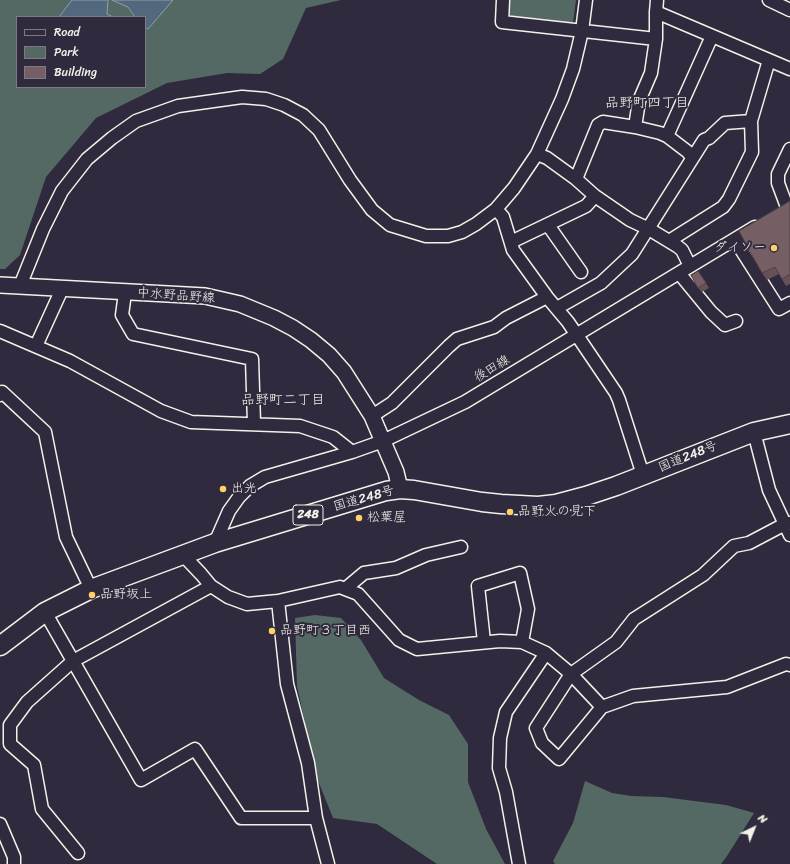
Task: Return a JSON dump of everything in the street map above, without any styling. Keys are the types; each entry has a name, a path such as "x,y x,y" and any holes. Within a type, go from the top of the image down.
{"highway":[{"name":"国道248号","path":"0,646 45,612 91,589 215,543 386,491 400,489 482,502 538,506 556,504 586,496 754,432 790,424"}],"main road":[{"name":"中水野品野線","path":"0,285 125,293 205,296 240,304 274,318 293,328 329,355 344,372 372,416 396,472 400,489"}],"street":[{"path":"503,0 502,22 656,39"},
{"path":"20,286 43,229 62,191 87,159 112,138 136,121 178,106 242,96 266,99 284,105 303,115 319,130 350,180 372,210 390,225 426,236 448,236 466,229 496,210 538,154 562,99 570,76 582,31 586,0"},
{"path":"635,127 639,101 651,73 656,39 657,0"},
{"path":"769,0 790,10"},
{"path":"656,12 790,69"},
{"path":"667,136 712,36"},
{"path":"669,241 723,207 729,199 752,152 750,121 769,60"},
{"path":"557,308 601,283 632,254 704,140 709,138 725,123 750,121"},
{"path":"576,179 598,125 602,122 635,127 660,133 667,136 688,152 692,158"},
{"path":"788,206 778,183 778,174 790,149"},
{"path":"538,154 547,158 576,179 595,196 630,220 649,229 682,250 690,266"},
{"path":"511,242 586,206 595,196"},
{"name":"後田線","path":"215,543 229,512 239,497 250,486 265,477 352,452 383,440 465,402 735,240 788,206"},
{"path":"496,210 503,217 513,250 547,297 577,334 619,400 643,475"},
{"path":"548,225 581,272"},
{"path":"735,240 779,309 790,303"},
{"path":"679,273 711,312 725,325 736,321"},
{"path":"36,346 62,289"},
{"path":"125,293 122,315 133,334 252,359 254,423"},
{"path":"372,416 392,403 457,339 494,327 506,318 547,297"},
{"path":"1,335 36,346 70,361 161,411 191,422 254,423 300,426 333,437 352,452"},
{"path":"0,394 2,392 46,432 66,537 91,589"},
{"path":"754,432 769,490 788,527 748,543 734,546 703,575 634,619 616,642 571,674 536,728 542,743 559,759 602,707 633,696 727,687 786,664 790,665"},
{"path":"345,589 364,573 396,568 426,555 461,547"},
{"path":"183,555 210,586 228,597 247,604 278,601 340,587 358,594 399,640 418,649 484,642 522,642 546,653 571,674 602,707"},
{"path":"484,642 478,586 520,573 528,609 522,642"},
{"path":"78,853 42,809 34,765 10,744 10,725 27,702 73,661 210,586"},
{"path":"278,601 287,684 308,763 316,818 328,864"},
{"path":"45,612 141,780 195,749 241,818 316,818"},
{"path":"519,864 506,792 499,768 500,738 506,712 546,653"},
{"path":"0,824 14,857 14,864"}],"green space":[{"path":"0,0 341,0 306,8 283,59 260,74 227,73 167,83 96,118 46,177 20,255 5,269 0,269"},
{"path":"507,0 576,0 573,23 506,17"},
{"path":"315,615 341,618 361,640 384,678 419,700 449,715 468,744 468,782 486,829 505,864 437,864 377,824 333,818 317,778 297,686 295,618"},
{"path":"585,781 612,793 631,796 663,797 726,805 754,813 721,864 555,864 553,861 573,823"}],"water":[{"path":"72,0 108,0 107,14 111,16 60,16"},
{"path":"112,0 173,0 148,29 146,28 146,16 134,16 128,7"}],"building":[{"path":"790,201 790,274 782,279 775,267 762,273 739,231"},
{"path":"698,271 706,283 698,288 691,275"}],"place":[{"name":"ダイソー","path":"774,248"},
{"name":"出光","path":"223,489"},
{"name":"品野火の見下","path":"510,512"},
{"name":"松葉屋","path":"359,518"},
{"name":"品野坂上","path":"92,595"},
{"name":"品野町３丁目西","path":"272,631"}],"district":[{"name":"品野町四丁目","path":"647,103"},
{"name":"品野町二丁目","path":"283,400"}]}
